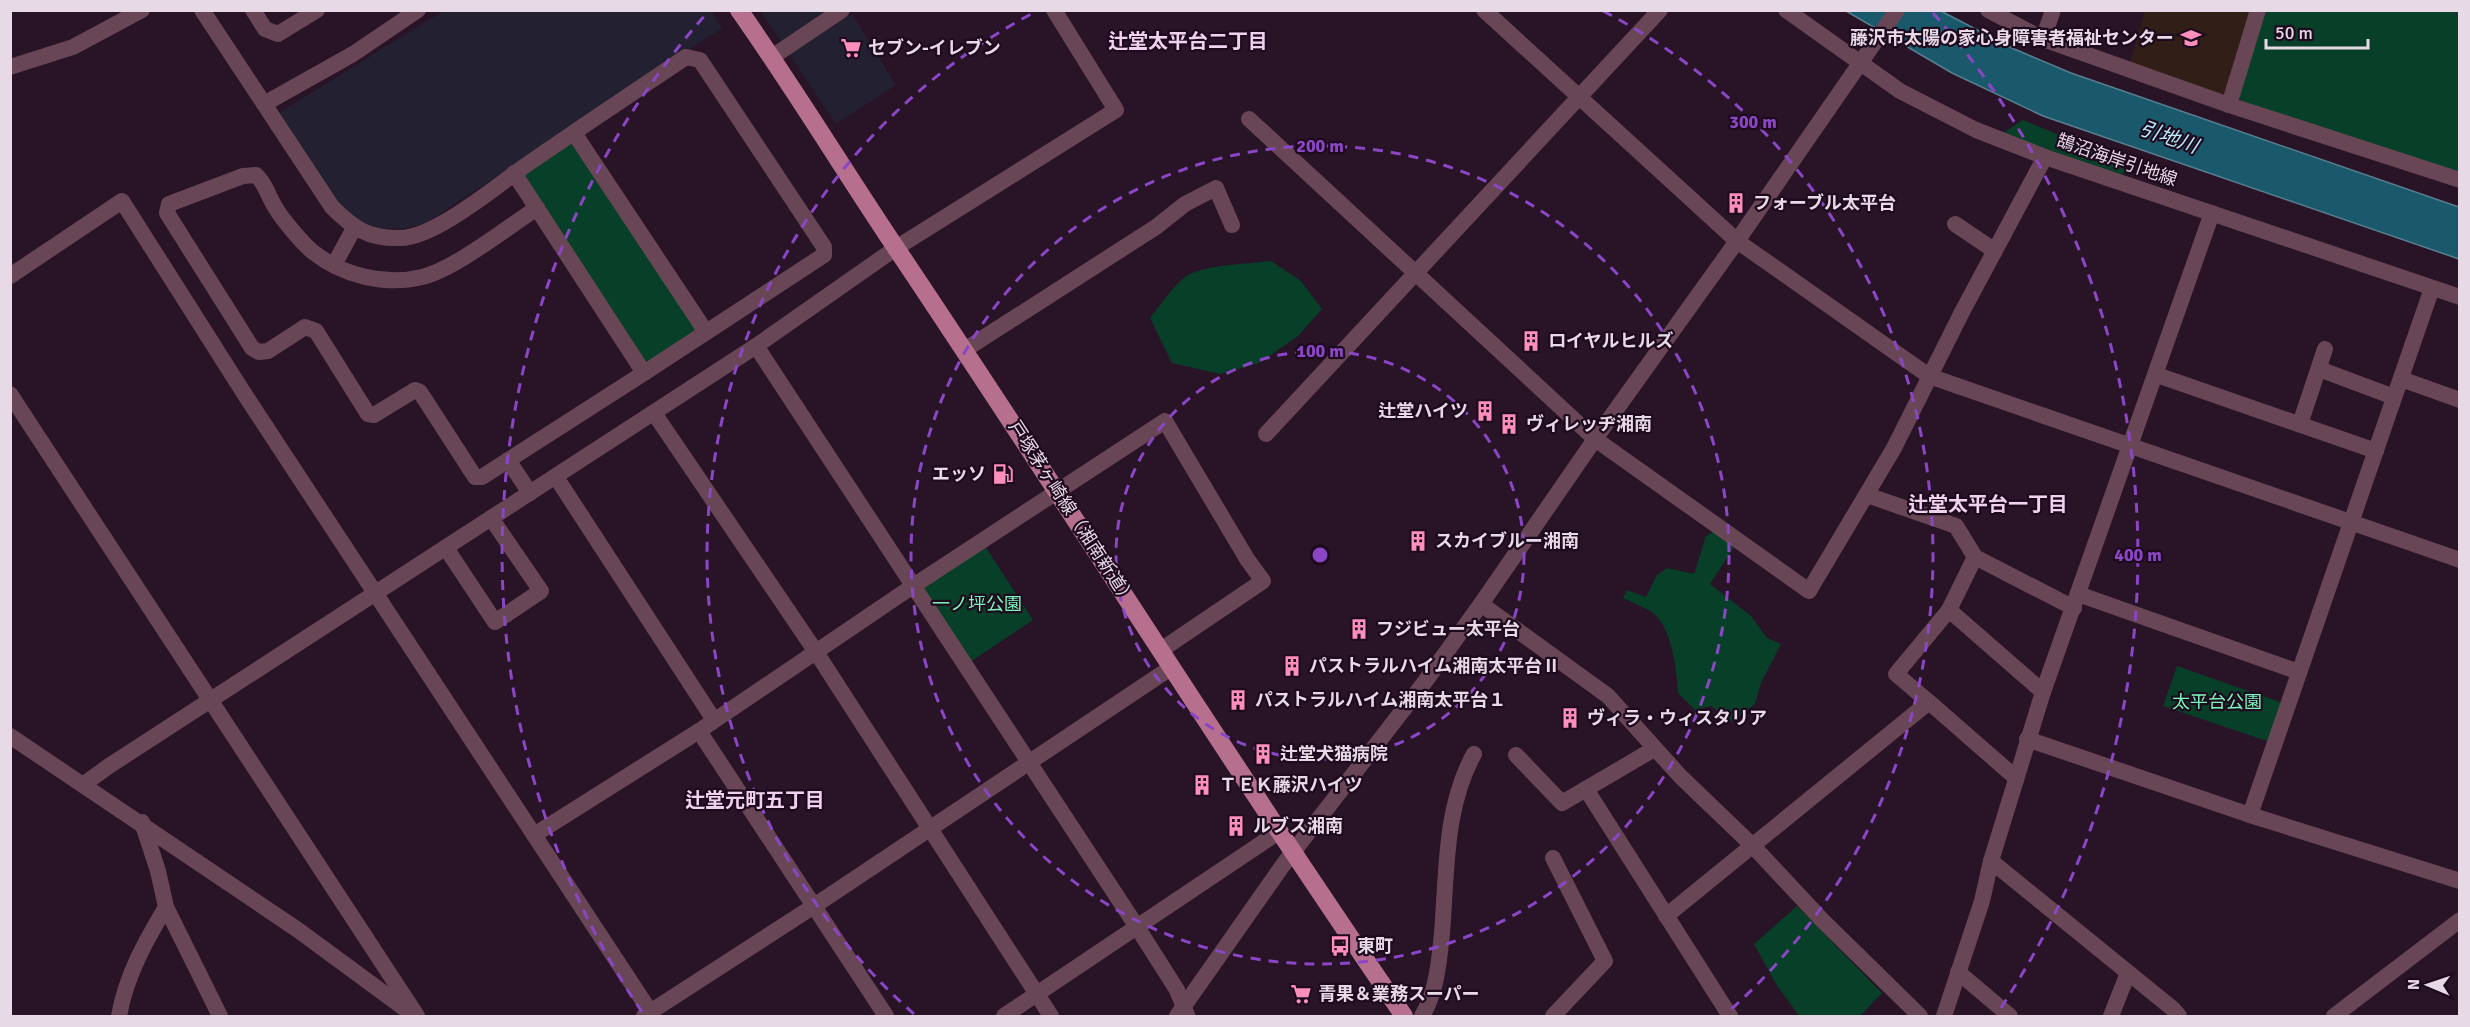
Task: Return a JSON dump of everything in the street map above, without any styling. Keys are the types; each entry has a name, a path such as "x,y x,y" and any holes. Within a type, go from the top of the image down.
{"main road":[{"name":"戸塚茅ヶ崎線（湘南新道）","path":"738,10 772,57 896,248 966,349 1293,853 1404,1017"}],"street":[{"path":"10,68 73,47 142,10"},
{"path":"202,10 332,207 354,228 373,235 400,238 441,224 686,57 700,60 824,247 824,255 482,477 475,477 420,392 415,390 374,415 369,414 316,331 311,327 305,327 268,351 259,352 252,348 167,213 169,204 243,176 256,175 263,181 275,208 313,252 356,275 386,280 423,277 457,261 537,208"},
{"path":"254,10 265,29 278,34 317,10"},
{"path":"264,104 353,54 418,10"},
{"path":"772,57 842,10"},
{"path":"84,784 756,346 896,248 1116,110 1054,10"},
{"path":"1484,10 1737,241 1929,376 2460,560"},
{"path":"1266,434 1660,10"},
{"name":"鵠沼海岸引地線","path":"1786,10 1900,91 1984,134 2045,157 2460,297"},
{"path":"1182,1014 1293,853 1424,683 1481,604 1897,10"},
{"path":"1988,10 2043,39 2229,105 2460,180"},
{"path":"2043,39 2053,10"},
{"path":"2229,105 2258,10"},
{"path":"1249,119 1595,439 1809,591 1894,448 1929,376 2045,157"},
{"path":"574,133 706,332"},
{"path":"514,173 644,373"},
{"path":"966,349 1156,227 1185,204 1216,188 1232,225"},
{"path":"10,276 122,201 247,398 534,835 649,1015 1172,667"},
{"path":"1944,1017 1982,901 1991,861 2043,692 2157,375 2212,213"},
{"path":"1955,224 1995,250"},
{"path":"334,265 354,228"},
{"path":"2250,815 2432,288"},
{"path":"756,346 1137,927 1177,990 1182,1014"},
{"path":"2300,424 2325,350"},
{"path":"2319,369 2394,397"},
{"path":"2157,375 2376,450"},
{"path":"2401,379 2460,400"},
{"path":"10,394 416,1017"},
{"path":"654,412 816,652 928,830 1051,1017"},
{"path":"534,835 699,731 1165,421 1247,559 1263,580 1161,650"},
{"path":"508,460 530,493"},
{"path":"556,477 714,720"},
{"path":"1867,495 1956,526 1975,557 2076,601 2299,672"},
{"path":"446,548 495,622 541,591 491,518"},
{"path":"1975,557 1949,610 1896,674 2016,778"},
{"path":"1481,604 1608,696 1680,776 1753,846 1822,920 1920,1017"},
{"path":"1949,610 2043,692"},
{"path":"1666,916 1929,702"},
{"path":"699,731 886,1017"},
{"path":"10,736 142,822 298,930 416,1017"},
{"path":"2027,740 2250,815 2460,881"},
{"path":"1516,755 1562,803 1654,748"},
{"path":"1422,1017 1436,984 1453,805 1462,776 1474,754"},
{"path":"1586,789 1730,1017"},
{"path":"142,822 158,871 166,907 220,1017"},
{"path":"1004,1017 1280,831"},
{"path":"1553,858 1605,961 1553,1017"},
{"path":"1991,861 2179,1017"},
{"path":"119,1017 132,970 166,907"},
{"path":"2334,1017 2459,921"},
{"path":"1958,972 2010,1017"},
{"path":"2111,1017 2128,973"}],"shaded area":[{"path":"443,11 711,11 722,28 426,223 402,229 378,228 353,218 335,200 279,113"},
{"path":"760,11 830,11 782,43"},
{"name":"藤沢市太陽の家心身障害者福祉センター","path":"2145,11 2253,11 2227,96 2129,65"},
{"path":"852,14 896,85 836,124 789,54"}],"green space":[{"path":"2263,11 2459,11 2459,176 2241,102 2239,96"},
{"path":"2023,120 2103,153 2129,168 2116,181 1997,137"},
{"path":"574,133 706,332 644,373 514,173"},
{"path":"1271,261 1301,281 1322,309 1298,336 1259,363 1220,374 1172,363 1150,318 1175,287 1186,276 1201,270"},
{"path":"1713,532 1734,547 1710,584 1751,616 1767,638 1781,644 1761,683 1755,704 1732,722 1711,706 1695,710 1678,693 1672,650 1660,620 1653,613 1623,598 1627,590 1646,597 1657,575 1667,568 1694,574 1706,536"},
{"name":"一ノ坪公園","path":"985,546 1033,620 970,662 922,588"},
{"name":"太平台公園","path":"2177,666 2283,703 2270,742 2163,706"},
{"path":"1797,906 1882,993 1860,1016 1799,1016 1776,984 1754,944"}],"water":[{"name":"引地川","path":"1846,11 1941,11 2012,48 2071,73 2459,207 2459,259 2043,116 1952,73"}],"place":[{"name":"藤沢市太陽の家心身障害者福祉センター","path":"2191,38"},
{"name":"セブン-イレブン","path":"851,48"},
{"name":"フォーブル太平台","path":"1736,203"},
{"name":"ロイヤルヒルズ","path":"1531,341"},
{"name":"辻堂ハイツ","path":"1485,411"},
{"name":"ヴィレッヂ湘南","path":"1509,424"},
{"name":"エッソ","path":"1003,474"},
{"name":"スカイブルー湘南","path":"1418,541"},
{"name":"フジビュー太平台","path":"1359,629"},
{"name":"パストラルハイム湘南太平台Ⅱ","path":"1292,666"},
{"name":"パストラルハイム湘南太平台１","path":"1238,700"},
{"name":"ヴィラ・ウィスタリア","path":"1570,718"},
{"name":"辻堂犬猫病院","path":"1263,754"},
{"name":"ＴＥＫ藤沢ハイツ","path":"1202,785"},
{"name":"ルブス湘南","path":"1236,826"},
{"name":"東町","path":"1340,946"},
{"name":"青果＆業務スーパー","path":"1301,994"}],"district":[{"name":"辻堂太平台二丁目","path":"1188,41"},
{"name":"辻堂太平台一丁目","path":"1988,504"},
{"name":"辻堂元町五丁目","path":"755,800"}]}
